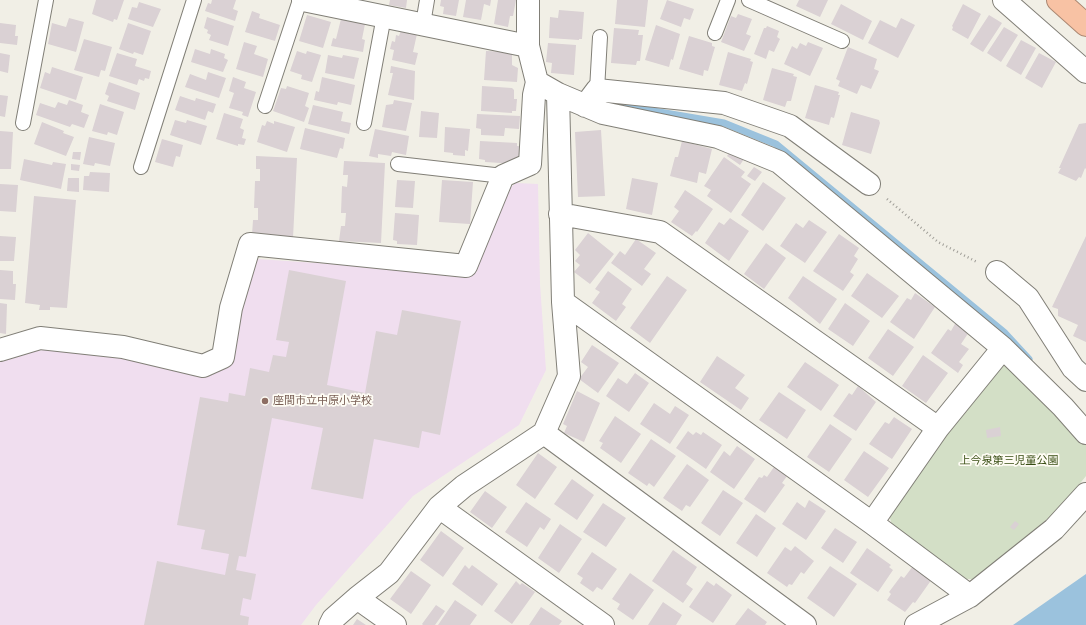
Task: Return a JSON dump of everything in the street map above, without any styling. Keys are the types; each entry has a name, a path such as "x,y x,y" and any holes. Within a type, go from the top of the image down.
{"highway":[{"path":"1058,0 1086,25"}],"street":[{"path":"303,0 335,3 384,16 528,46"},
{"path":"0,350 40,338 123,347 203,366 223,357 231,308 250,244 466,266 503,176 530,164 534,95 537,82 528,46 528,0"},
{"path":"1004,0 1086,72"},
{"path":"537,82 558,94 591,98 724,103 790,126 869,184"},
{"path":"330,625 357,598 389,573 439,507 464,486 544,433 569,376 563,302 558,94"},
{"path":"591,98 604,113 718,137 780,162 1003,348 1063,407 1086,433"},
{"path":"560,214 660,232 938,428"},
{"path":"997,272 1028,298 1073,368 1086,380"},
{"path":"563,302 872,523 970,596"},
{"path":"872,523 938,428 1003,348"},
{"path":"544,433 805,625"},
{"path":"916,625 970,596 1054,529 1086,494"},
{"path":"439,507 603,625"},
{"path":"357,598 395,625"}],"lane":[{"path":"23,123 46,0"},
{"path":"141,167 194,0"},
{"path":"265,106 300,0"},
{"path":"424,24 428,0"},
{"path":"715,33 728,0"},
{"path":"749,0 842,41"},
{"path":"364,123 384,16"},
{"path":"591,98 600,37"},
{"path":"398,164 503,176"}],"path":[{"path":"869,184 938,242 997,272"}],"shaded area":[{"name":"座間市立中原小学校","path":"516,183 538,184 540,284 546,370 519,425 413,496 316,605 301,625 0,625 0,356 57,348 115,353 207,377 227,365 249,267 258,259 474,274 503,193"}],"green space":[{"name":"上今泉第三児童公園","path":"999,357 1056,409 1086,445 1086,476 1060,508 978,579 965,579 892,526 889,514"}],"water":[{"path":"1086,574 1086,625 1013,625"}],"building":[{"path":"96,0 124,0 117,20 114,19 113,22 92,14"},
{"path":"212,0 236,0 233,9 238,11 235,21 205,11 208,3 211,4"},
{"path":"390,0 407,0 406,8 389,5"},
{"path":"441,0 459,0 456,16 443,14 444,7 440,6"},
{"path":"466,0 491,0 490,6 484,4 481,20 463,17"},
{"path":"498,0 516,0 513,16 510,16 508,27 494,24"},
{"path":"617,0 648,0 645,27 615,24"},
{"path":"667,0 694,9 690,20 684,18 681,27 660,19"},
{"path":"799,0 828,0 820,17 796,6"},
{"path":"139,2 161,9 153,27 128,19 132,7 137,8"},
{"path":"841,4 872,21 863,40 831,24"},
{"path":"963,4 981,14 968,39 952,30 952,26"},
{"path":"559,10 584,12 582,39 549,38 550,17 558,18"},
{"path":"252,11 260,14 259,18 280,25 275,41 245,32"},
{"path":"738,14 752,19 746,34 751,36 744,51 721,42 731,16 736,18"},
{"path":"307,15 331,22 323,48 299,41"},
{"path":"989,15 1002,23 983,52 970,44"},
{"path":"207,17 234,26 228,46 209,40 211,35 207,33 208,30 204,28"},
{"path":"69,18 84,22 76,52 48,44 52,23 66,27"},
{"path":"901,18 915,25 898,58 868,43 880,20 896,28"},
{"path":"341,19 365,24 362,39 365,40 363,52 331,46 333,38 336,39"},
{"path":"0,23 16,25 15,36 18,36 17,45 0,43"},
{"path":"128,23 151,31 143,55 134,52 133,54 119,49"},
{"path":"656,25 680,34 673,60 671,59 669,67 645,60"},
{"path":"767,26 779,31 777,37 780,39 774,52 769,50 766,59 754,54 764,28"},
{"path":"1004,27 1018,35 1001,62 987,53"},
{"path":"614,28 639,30 638,35 643,35 640,61 637,61 636,65 611,63"},
{"path":"401,30 417,34 413,52 418,53 415,65 392,60 394,50 390,49 392,41 395,42 396,35 399,36"},
{"path":"689,36 712,43 712,46 715,47 708,71 704,70 703,76 679,69"},
{"path":"84,39 112,47 105,71 101,70 99,77 74,70"},
{"path":"1021,40 1036,48 1021,75 1006,66"},
{"path":"244,42 257,46 254,54 268,59 263,77 236,69"},
{"path":"808,42 823,48 810,76 784,64 792,46 797,49 800,43 806,46"},
{"path":"548,43 576,45 574,75 551,73 552,63 546,62"},
{"path":"848,47 877,59 874,69 879,71 871,89 861,85 857,94 838,86 840,81 836,79"},
{"path":"195,49 210,54 211,49 225,54 224,58 228,60 223,72 191,62"},
{"path":"297,51 306,54 307,51 321,55 312,82 301,79 302,75 290,71"},
{"path":"486,51 512,52 512,65 518,68 517,82 484,80"},
{"path":"728,52 751,59 750,61 753,62 747,84 745,83 742,91 719,85"},
{"path":"0,53 10,55 8,73 0,71"},
{"path":"117,53 137,59 135,66 151,71 149,79 145,78 144,81 139,79 137,85 109,76"},
{"path":"1039,53 1056,62 1042,88 1025,78"},
{"path":"328,55 342,58 343,55 359,58 354,79 325,73"},
{"path":"391,66 415,71 414,100 388,95 393,73 390,73"},
{"path":"52,67 83,77 76,100 40,88 45,72 50,74"},
{"path":"772,68 794,74 793,76 797,77 791,101 787,101 785,107 763,100"},
{"path":"208,72 226,78 219,98 185,87 190,74 206,80"},
{"path":"233,77 246,82 244,88 256,92 248,117 242,115 243,112 229,108 234,93 229,91"},
{"path":"322,77 355,85 351,105 338,102 337,105 314,100 316,91 319,92"},
{"path":"109,82 140,93 135,110 107,101 109,96 105,94"},
{"path":"815,85 839,92 838,95 840,95 834,118 831,117 829,125 805,118"},
{"path":"287,86 309,93 305,106 309,108 304,122 273,111 281,88 286,89"},
{"path":"482,86 512,88 514,90 514,99 517,99 516,111 512,111 512,113 481,111"},
{"path":"0,95 8,96 5,117 0,116"},
{"path":"180,96 195,101 196,98 216,104 213,113 208,111 205,120 175,110"},
{"path":"69,100 83,105 81,112 89,115 84,128 72,124 70,127 36,115 40,103 55,108 58,102 67,105"},
{"path":"394,100 412,103 406,131 382,127 386,105 393,104"},
{"path":"100,104 124,112 117,135 108,132 107,135 92,131"},
{"path":"313,105 343,112 341,121 351,123 349,134 308,124"},
{"path":"421,111 439,113 437,138 419,137"},
{"path":"851,112 879,120 880,123 871,154 842,145"},
{"path":"224,113 243,119 240,128 244,130 242,138 246,139 244,145 238,144 238,146 216,139"},
{"path":"477,114 520,116 519,129 505,128 504,136 481,135 481,129 476,128"},
{"path":"175,120 186,123 187,120 207,126 201,145 170,135"},
{"path":"267,121 274,124 274,121 295,127 287,152 257,142 262,125 265,126"},
{"path":"42,122 74,137 66,156 34,144"},
{"path":"1086,123 1086,169 1085,168 1081,178 1079,177 1076,181 1058,173 1079,124"},
{"path":"445,127 470,129 468,151 465,150 465,156 453,155 453,153 444,152"},
{"path":"305,128 345,138 343,149 340,148 337,158 300,149"},
{"path":"375,129 409,136 406,155 392,152 391,156 378,154 378,158 369,156"},
{"path":"601,130 605,196 578,197 575,132"},
{"path":"0,131 13,132 11,169 0,169"},
{"path":"89,137 115,143 110,166 95,163 94,166 83,164"},
{"path":"162,139 183,145 180,157 176,156 173,167 155,162"},
{"path":"480,141 517,143 517,146 520,146 519,161 516,164 485,162 485,160 479,159"},
{"path":"682,141 712,149 706,174 699,172 697,183 670,176 675,157 678,157"},
{"path":"731,150 744,159 740,165 727,156"},
{"path":"73,152 81,152 80,160 72,159"},
{"path":"256,156 297,158 293,238 252,235 253,220 258,220 258,208 254,208 255,181 260,181 260,169 256,169"},
{"path":"724,157 745,172 741,177 751,184 731,213 707,196 711,190 704,186"},
{"path":"24,159 52,165 53,162 66,164 61,189 20,180"},
{"path":"344,161 385,163 381,243 339,241 341,226 345,226 346,213 341,213 342,186 347,187 348,175 343,175"},
{"path":"71,164 80,165 79,171 71,170"},
{"path":"754,167 762,172 755,181 747,176"},
{"path":"90,172 110,173 109,192 83,190 84,176 89,176"},
{"path":"68,178 79,178 79,192 67,191"},
{"path":"632,178 658,183 652,215 626,209"},
{"path":"397,180 415,181 413,208 395,207"},
{"path":"442,180 473,182 470,224 439,222"},
{"path":"763,182 786,198 763,231 741,215"},
{"path":"0,184 18,185 16,212 0,211"},
{"path":"685,190 713,209 697,232 696,231 692,236 671,222 679,211 674,207"},
{"path":"34,196 76,200 67,308 50,307 50,310 39,310 40,305 25,303"},
{"path":"395,213 419,215 417,245 397,244 397,241 393,240"},
{"path":"730,218 749,231 729,261 705,243 719,222 724,225"},
{"path":"809,220 827,232 805,263 780,246 796,223 803,228"},
{"path":"588,233 614,254 590,284 574,272 580,265 575,261 580,255 575,250"},
{"path":"839,234 859,248 854,256 858,259 850,272 854,275 843,291 813,271"},
{"path":"0,236 16,237 14,261 0,261"},
{"path":"1086,236 1086,342 1073,336 1078,325 1058,316 1058,309 1052,307"},
{"path":"636,239 656,253 644,269 651,274 642,286 611,263 620,251 625,255"},
{"path":"766,243 786,258 764,289 744,274"},
{"path":"0,270 13,271 13,284 16,284 15,300 0,299"},
{"path":"289,270 346,281 327,385 365,393 376,331 397,335 402,310 461,321 440,435 422,431 419,448 374,439 363,499 311,489 323,428 272,418 246,557 239,556 236,570 256,574 251,600 243,598 240,615 249,617 248,625 144,625 157,561 225,575 229,554 201,549 205,530 177,525 200,397 228,402 229,393 245,396 250,368 269,372 273,355 286,357 289,342 276,340"},
{"path":"608,271 632,289 622,304 626,307 616,321 592,303 600,292 595,289"},
{"path":"867,273 899,296 882,318 851,296"},
{"path":"667,276 687,290 650,343 630,328"},
{"path":"803,276 837,299 820,324 788,298"},
{"path":"915,293 935,307 914,339 890,322 907,298 911,300"},
{"path":"0,303 7,304 6,334 0,333"},
{"path":"845,303 870,321 853,346 828,329"},
{"path":"956,322 969,332 961,344 969,349 959,362 963,365 958,373 931,353 948,329 951,331"},
{"path":"888,329 914,347 893,376 868,358"},
{"path":"592,345 619,363 598,393 579,379 588,367 581,362"},
{"path":"923,355 948,373 926,403 902,386"},
{"path":"717,356 745,375 735,388 749,398 741,410 700,382"},
{"path":"805,362 839,385 821,411 787,387"},
{"path":"635,373 649,383 629,412 606,396 618,378 627,384"},
{"path":"858,386 876,402 856,431 833,416 849,393 852,395"},
{"path":"577,391 600,403 584,442 564,433 567,426 563,424"},
{"path":"779,392 806,410 787,439 759,420"},
{"path":"654,403 670,414 675,406 689,415 670,444 640,424"},
{"path":"615,416 641,434 621,463 600,448 603,443 599,441"},
{"path":"894,417 912,429 892,459 869,444 885,422 889,424"},
{"path":"830,424 852,439 829,472 807,457"},
{"path":"1000,427 1001,436 987,438 986,430"},
{"path":"688,431 693,435 696,432 701,435 703,432 722,445 706,469 676,448"},
{"path":"651,439 676,456 654,487 649,483 647,486 628,473"},
{"path":"737,446 755,459 734,489 710,472 724,451 730,456"},
{"path":"864,451 889,468 868,497 844,480"},
{"path":"538,453 557,467 535,499 516,485"},
{"path":"687,464 709,480 690,507 686,505 682,511 663,498"},
{"path":"774,467 787,476 782,483 785,485 765,513 744,499 759,477 762,478 764,475 767,477"},
{"path":"572,479 594,495 577,520 554,504"},
{"path":"723,490 743,503 720,536 701,523"},
{"path":"485,491 507,507 492,528 470,512"},
{"path":"809,500 826,511 806,540 782,524 797,502 805,508"},
{"path":"526,502 551,519 544,530 540,527 527,547 505,532"},
{"path":"603,503 626,518 606,547 583,532"},
{"path":"756,514 776,528 757,557 736,543"},
{"path":"1015,521 1019,524 1014,530 1010,527"},
{"path":"560,524 582,539 559,573 538,558"},
{"path":"835,528 857,542 843,563 821,548"},
{"path":"441,531 464,548 443,577 420,560"},
{"path":"795,546 814,561 804,574 801,572 792,585 789,584 787,587 767,573 785,547 791,551"},
{"path":"867,548 891,565 889,567 893,570 878,592 850,573"},
{"path":"673,550 697,567 686,584 693,589 683,603 652,581"},
{"path":"592,552 617,569 602,590 597,587 593,592 580,583 583,578 577,574"},
{"path":"465,565 469,569 472,565 498,584 482,606 452,584"},
{"path":"830,566 857,584 834,617 807,598"},
{"path":"913,566 932,579 915,603 913,602 905,612 887,600 891,594 889,592 901,576 904,578"},
{"path":"411,571 431,585 411,614 390,599"},
{"path":"630,573 654,590 633,620 617,609 620,604 612,599"},
{"path":"516,581 520,585 522,583 535,592 512,624 494,611"},
{"path":"707,581 714,586 716,583 732,595 713,623 689,607"},
{"path":"455,600 477,615 470,625 438,625"},
{"path":"663,602 682,615 676,625 648,625"},
{"path":"436,605 445,611 435,625 423,625 422,624"},
{"path":"541,607 562,621 559,625 529,625"},
{"path":"748,608 767,622 765,625 735,625"},
{"path":"357,619 366,625 353,625"}],"waterway":[{"path":"618,105 724,123 776,144 1005,333 1029,359"}],"place":[{"name":"座間市立中原小学校","path":"265,401"}]}
